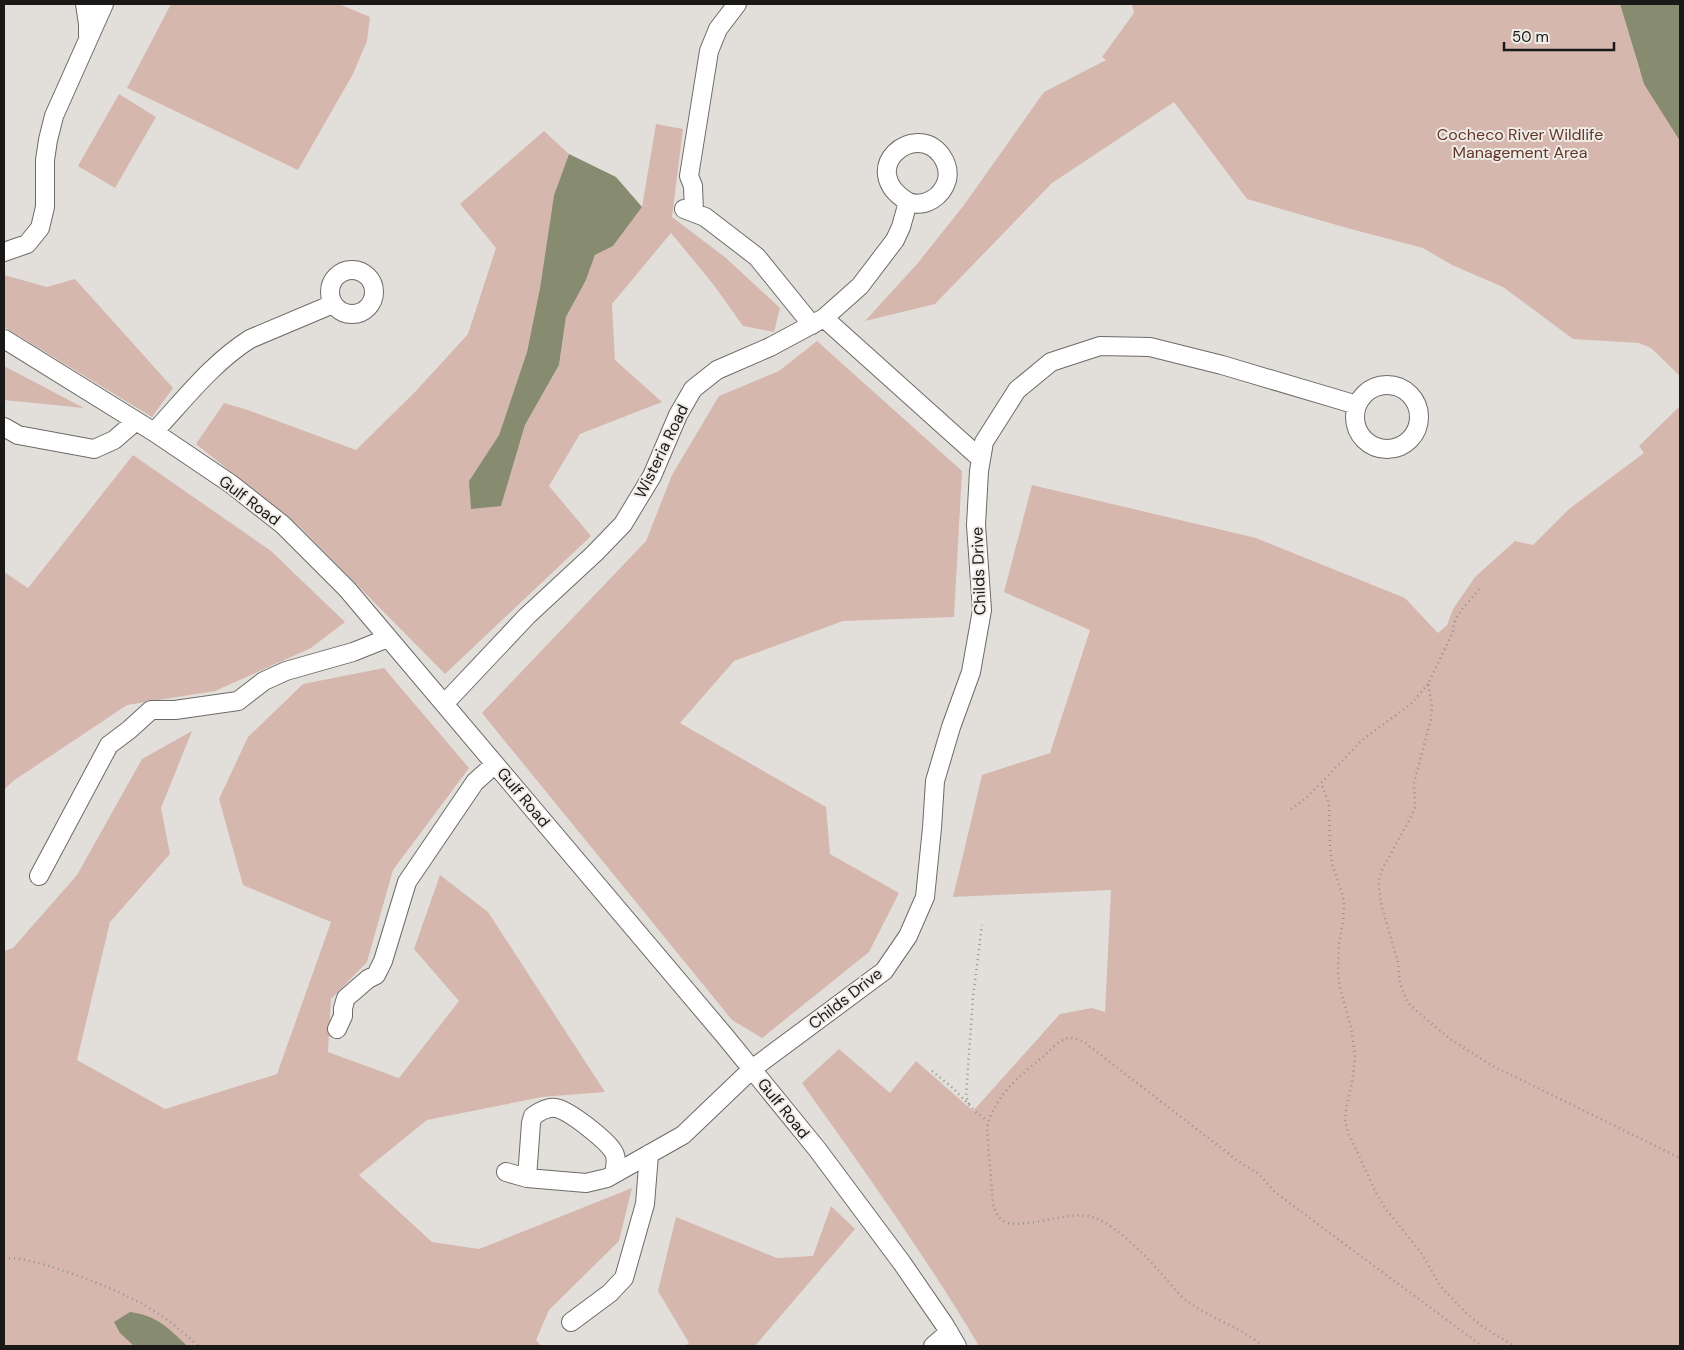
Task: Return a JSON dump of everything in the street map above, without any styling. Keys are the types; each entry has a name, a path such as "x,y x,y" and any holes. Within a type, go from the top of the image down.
{"street":[{"path":"85,4 88,40"},
{"path":"4,252 27,244 40,228 45,207 46,154 54,116 104,4"},
{"path":"738,4 718,29 709,52 689,176 693,186 689,211 705,217 757,257 818,322 981,459"},
{"name":"Wisteria Road","path":"444,704 527,616 595,553 623,524 652,476 678,415 693,389 717,370 770,347 818,322 860,286 895,240 908,202"},
{"path":"154,432 220,362 239,346 250,339 333,304"},
{"name":"Gulf Road","path":"4,338 154,432 231,484 283,526 347,589 752,1069 817,1149 902,1263 953,1339"},
{"name":"Childs Drive","path":"506,1172 527,1178 586,1183 606,1178 683,1135 752,1069 884,971 908,936 925,897 935,781 951,727 971,672 982,610 976,525 979,471 984,442 1017,390 1051,362 1100,346 1150,347 1222,365 1357,405"},
{"path":"4,427 18,435 94,450 114,440 136,421"},
{"path":"39,876 109,745 151,710 175,710 238,702 264,681 286,671 353,652 388,638"},
{"path":"337,1029 343,1016 346,998 368,979 376,975 383,961 407,882 475,782 495,764"},
{"path":"527,1178 531,1123 533,1116 546,1109 555,1108 576,1118 594,1132 613,1151 623,1156 644,1157 645,1204 624,1278 610,1293 570,1322"},
{"path":"613,1151 616,1158 614,1174"},
{"path":"933,1346 953,1339"}],"path":[{"path":"1291,809 1322,783 1362,740 1411,704 1422,693 1453,632 1456,616 1479,589"},
{"path":"1428,684 1432,704 1431,719 1414,783 1415,807 1412,817 1379,878 1381,903 1393,941 1400,984 1408,1003 1450,1039 1491,1065 1680,1158"},
{"path":"1322,783 1329,804 1332,864 1343,896 1344,907 1339,942 1338,973 1340,988 1351,1027 1355,1056 1352,1083 1346,1109 1345,1121 1348,1132 1376,1193 1385,1208 1422,1254 1441,1287 1466,1314 1514,1346"},
{"path":"969,1104 966,1096 972,1011 982,925"},
{"path":"1263,1346 1237,1328 1196,1307 1182,1297 1159,1270 1130,1243 1108,1224 1094,1217 1063,1216 1021,1224 1011,1224 1001,1220 996,1213 993,1204 988,1121 1010,1086 1066,1038 1074,1038 1084,1042 1238,1161 1259,1174 1284,1199 1482,1346"},
{"path":"932,1071 988,1121"},
{"path":"4,1258 28,1261 58,1269 134,1299 169,1319 198,1346"}],"green space":[{"path":"171,4 339,4 370,17 367,41 353,74 298,170 127,88"},
{"name":"Cocheco River Wildlife Management Area","path":"1132,4 1620,4 1640,72 1680,126 1680,376 1651,348 1639,343 1573,339 1503,287 1452,265 1423,248 1247,199 1174,102 1052,183 935,304 865,321 917,264 964,205 1044,92 1106,60 1102,57 1134,13"},
{"path":"119,94 156,117 115,188 78,166"},
{"path":"656,124 683,129 672,217 726,258 780,308 774,332 743,326 713,284 671,233 612,304 615,360 662,402 580,434 549,486 591,536 445,674 298,525 196,444 224,403 356,450 415,392 468,334 496,248 460,204 544,131 569,154 554,195 540,288 527,352 499,435 469,481 501,506 525,425 559,365 566,317 586,280 595,255 613,246 642,207"},
{"path":"4,275 47,287 75,279 173,388 152,417 4,327"},
{"path":"817,341 962,471 954,617 843,621 734,661 680,723 826,807 830,854 899,893 869,952 762,1038 732,1020 482,713 646,541 672,475 719,396 779,371"},
{"path":"4,366 84,408 4,400"},
{"path":"1680,406 1680,1346 979,1346 915,1245 802,1083 839,1049 890,1093 916,1061 973,1111 1060,1014 1092,1008 1105,1012 1111,890 953,897 982,775 1050,753 1090,630 1004,592 1032,485 1256,538 1405,598 1438,633 1447,625 1453,609 1475,577 1515,541 1533,545 1569,509 1644,453 1639,446"},
{"path":"133,455 271,551 345,622 311,648 215,691 127,705 13,781 4,790 4,572 28,588"},
{"path":"384,668 469,768 393,870 367,962 331,999 328,1052 399,1078 459,1001 414,949 440,875 488,912 605,1092 542,1097 427,1120 359,1175 432,1242 479,1249 632,1188 619,1241 549,1310 536,1340 541,1346 4,1346 4,951 13,948 77,875 142,759 192,731 161,808 170,854 110,922 77,1060 165,1109 277,1074 331,922 243,885 219,799 248,737 303,684"},
{"path":"831,1206 855,1229 755,1346 685,1346 689,1343 658,1291 676,1217 777,1258 813,1256"}],"shaded area":[{"path":"1620,4 1680,4 1680,141 1644,84"},
{"path":"569,154 616,177 642,207 613,246 595,255 586,280 566,317 559,365 525,425 501,506 471,509 469,481 499,435 527,352 540,288 554,195"},
{"path":"130,1312 147,1316 162,1324 187,1346 134,1346 120,1333 114,1322"}]}
